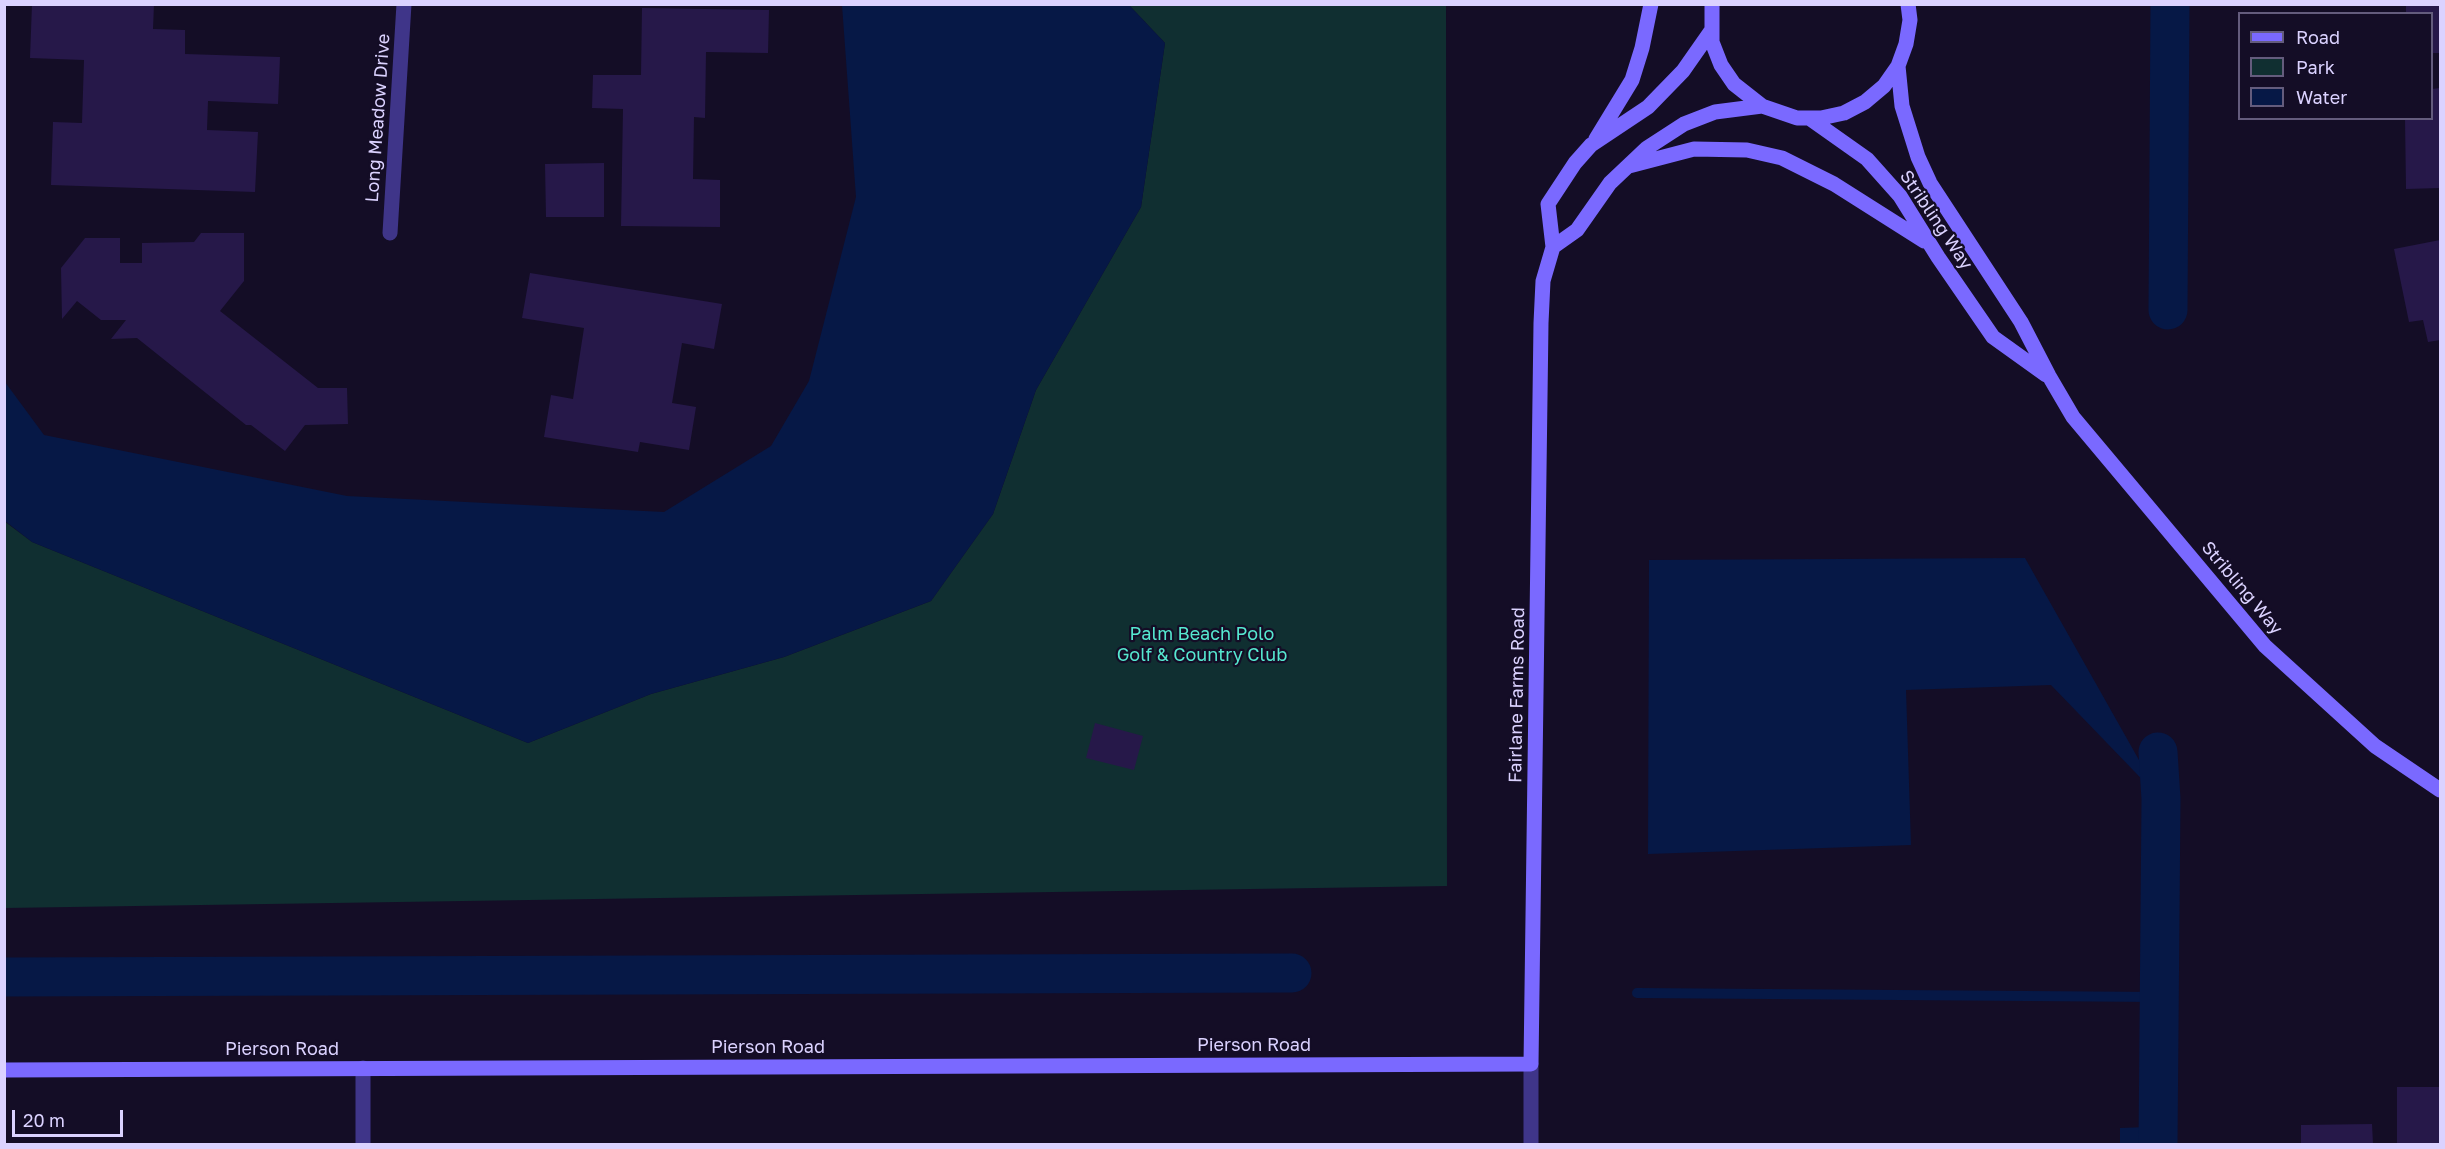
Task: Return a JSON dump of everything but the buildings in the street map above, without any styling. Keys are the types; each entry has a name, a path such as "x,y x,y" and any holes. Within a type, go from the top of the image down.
{"street":[{"name":"Long Meadow Drive","path":"390,233 404,4"},
{"path":"1591,146 1617,108 1632,80 1642,48 1651,4"},
{"path":"1712,4 1712,42 1727,74 1740,90 1762,106 1797,118 1844,113 1865,102 1884,86 1898,66 1906,44 1910,20 1908,4"},
{"name":"Fairlane Farms Road","path":"1531,1144 1541,323 1543,281 1553,247 1548,204 1575,163 1591,146 1648,107 1683,71 1711,31"},
{"name":"Stribling Way","path":"1898,66 1902,106 1930,183 2022,322 2073,417 2265,646 2375,746 2440,790"},
{"path":"1553,247 1577,230 1610,183 1647,148 1684,124 1715,112 1762,106"},
{"name":"Stribling Way","path":"1809,118 1868,159 1900,196 1930,245 1994,337 2049,376"},
{"path":"1629,166 1694,149 1747,150 1782,158 1834,184 1930,245"},
{"name":"Pierson Road","path":"4,1070 1531,1064"},
{"path":"363,1068 363,1144"}],"green space":[{"name":"Palm Beach Polo Golf & Country Club","path":"1129,5 1446,5 1447,886 5,908 4,521 32,542 528,743 651,694 784,657 931,601 993,514 1036,390 1141,207 1165,43"}],"water":[{"path":"842,5 1129,5 1165,43 1141,207 1036,390 993,514 931,601 784,657 651,694 528,743 32,542 5,521 5,382 44,435 347,496 664,512 771,446 809,381 856,197"},
{"path":"2025,558 2161,799 2051,685 1906,690 1911,845 1648,854 1649,560"},
{"path":"2175,1126 2175,1144 2120,1144 2120,1128"}],"waterway":[{"path":"2168,310 2170,4"},
{"path":"2158,752 2161,799 2158,1144"},
{"path":"4,977 1292,973"},
{"path":"1637,993 2158,997"}]}
